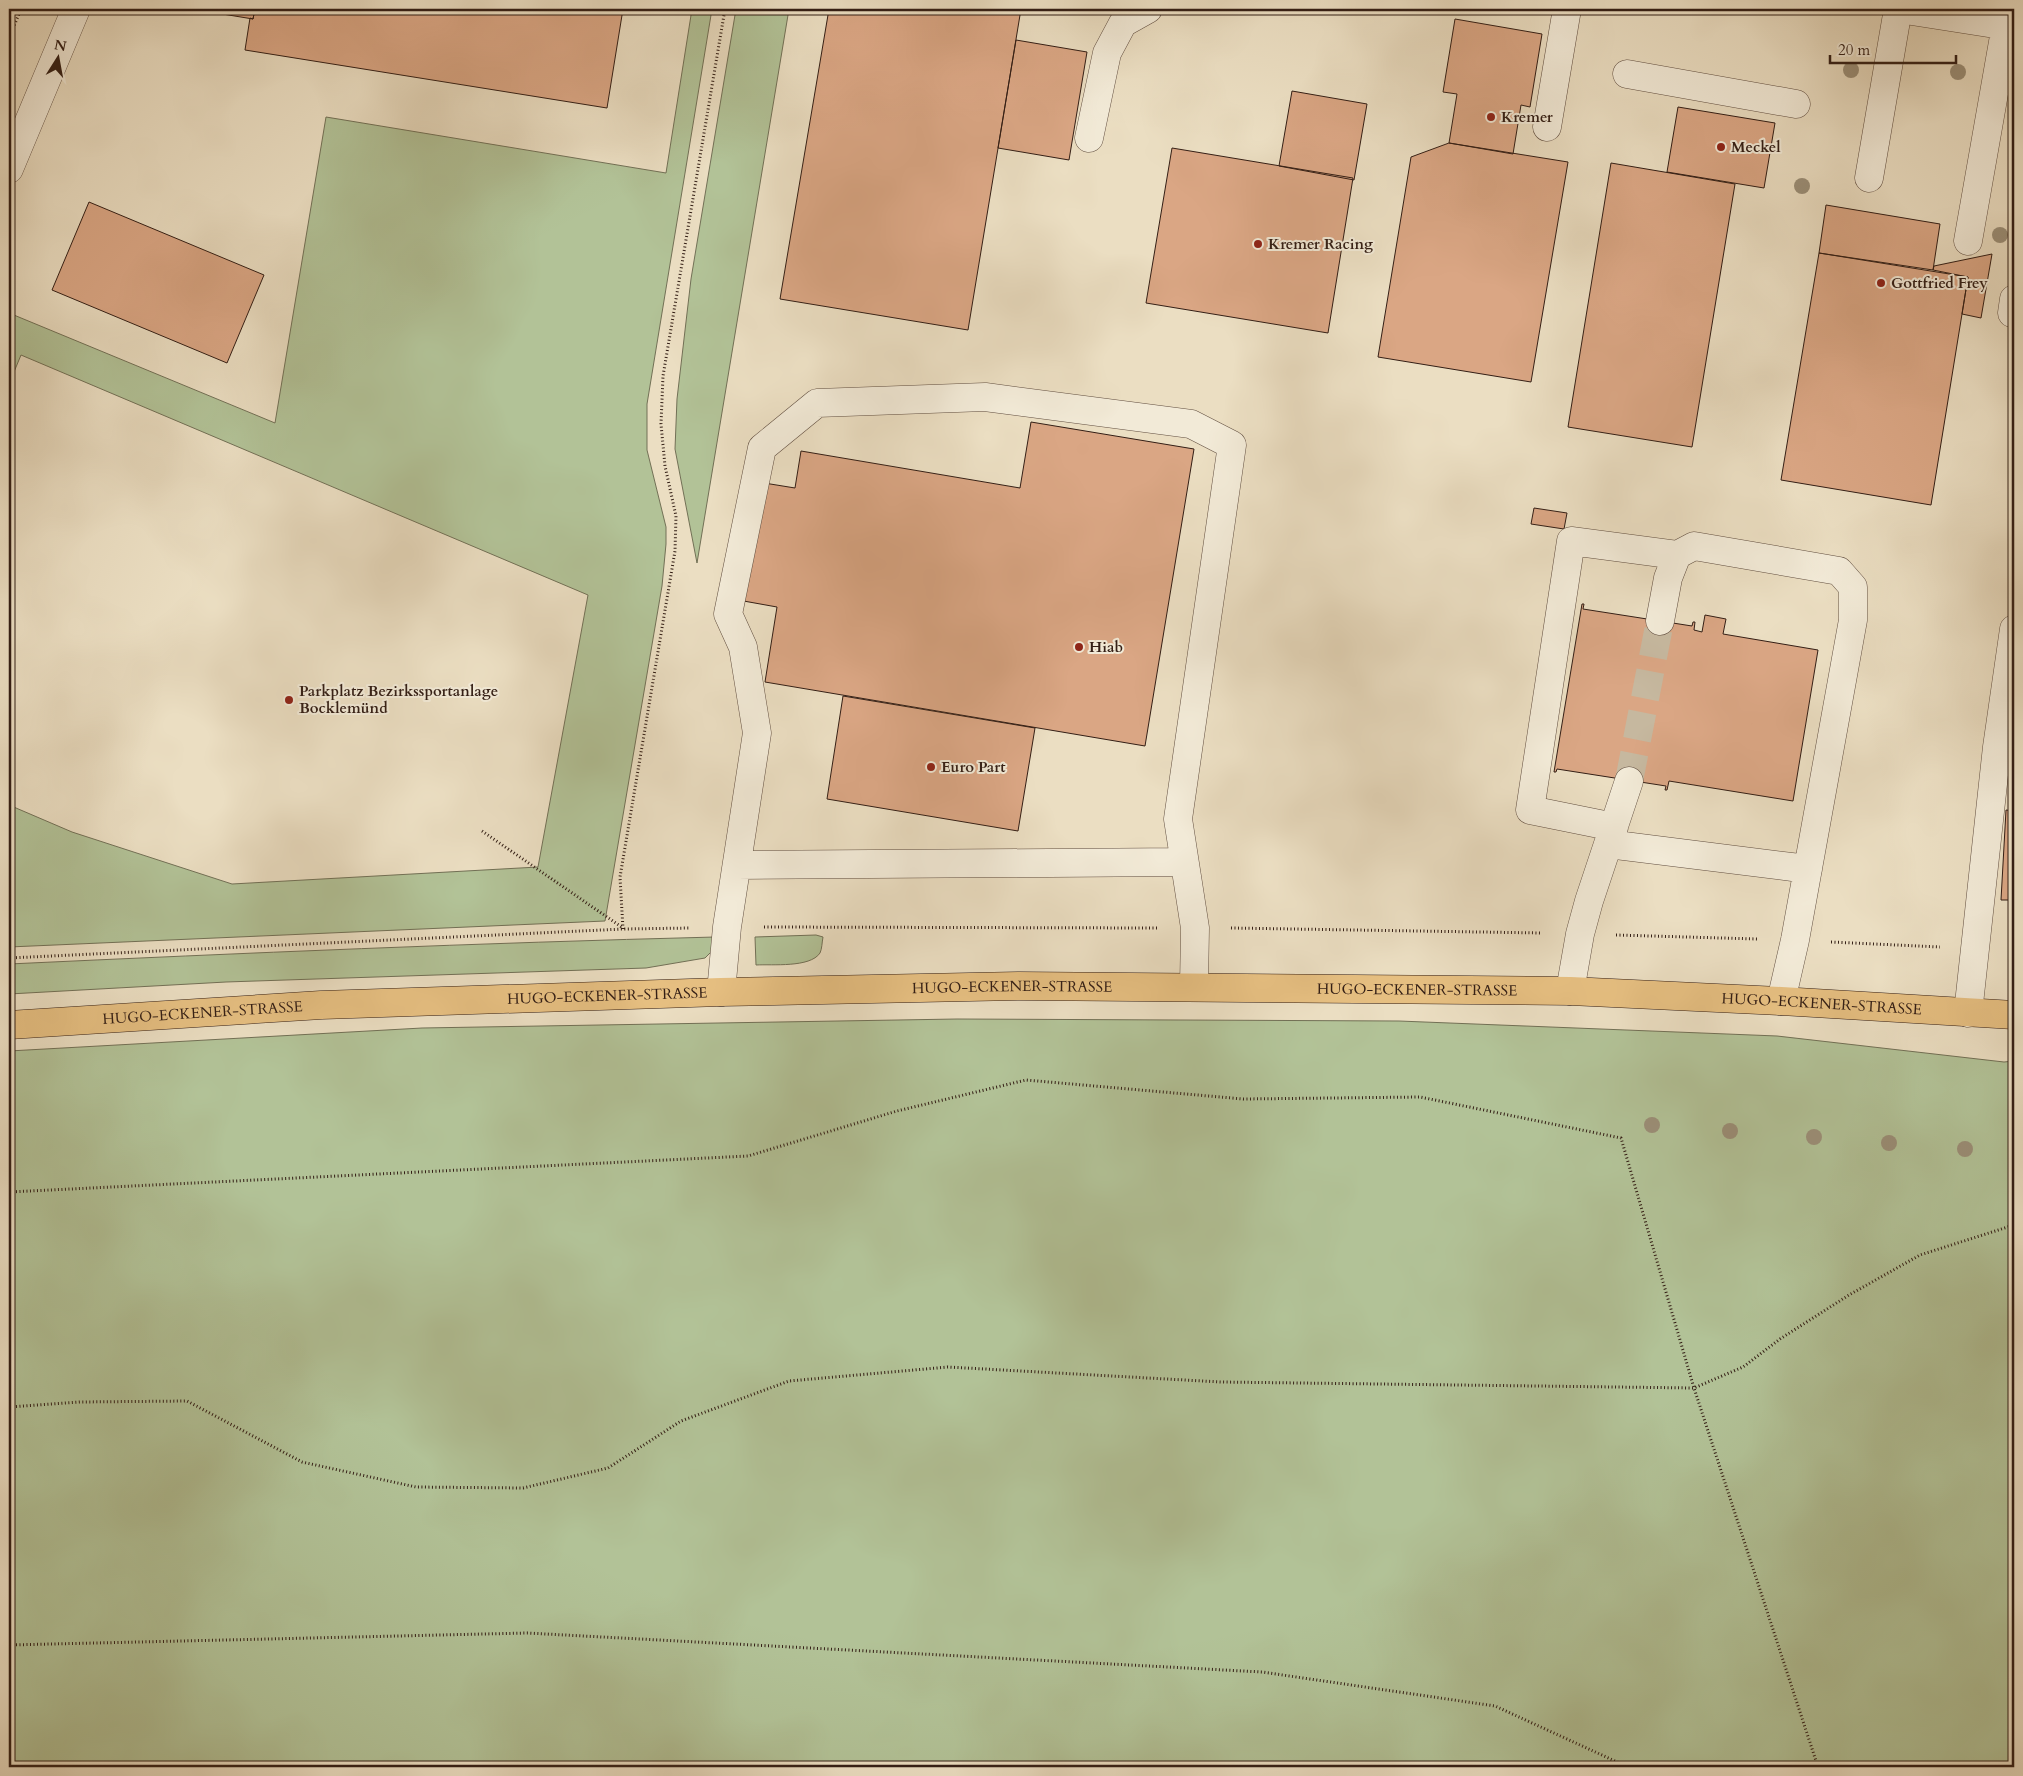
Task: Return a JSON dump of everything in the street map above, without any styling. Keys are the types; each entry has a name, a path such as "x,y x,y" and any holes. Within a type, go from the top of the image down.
{"main road":[{"name":"HUGO-ECKENER-STRASSE","path":"9,1025 321,1005 722,992 1020,986 1194,986 1570,991 2014,1015"}],"street":[{"path":"9,169 76,9"},
{"path":"1089,138 1107,52 1123,23 1148,9"},
{"path":"1547,127 1567,9"},
{"path":"1869,178 1898,9 2010,26 1968,242"},
{"path":"1627,74 1796,104"},
{"path":"2014,299 2012,312 2014,313"},
{"path":"722,992 727,927 757,733 743,647 728,614 762,448 818,403 985,397 1191,424 1232,445 1178,819 1195,928 1194,986"},
{"path":"1781,1001 1795,940 1808,869 1853,620 1853,587 1839,571 1694,546 1677,555 1571,541 1530,810 1611,835 1808,869"},
{"path":"1660,621 1668,578 1677,555"},
{"path":"1968,1012 1975,949 2006,747 2014,629"},
{"path":"1570,991 1588,902 1629,781"},
{"path":"737,864 1184,862"}],"path":[{"path":"9,38 21,9"},
{"path":"623,929 620,877 675,552 676,516 665,466 660,424 664,376 725,9"},
{"path":"482,831 623,929"},
{"path":"9,958 623,929 727,927 1195,928 1580,934 1795,940 1975,949"},
{"path":"9,1192 748,1156 897,1111 1026,1080 1243,1099 1420,1097 1621,1138 1694,1388 1818,1767"},
{"path":"9,1407 80,1402 187,1401 302,1462 416,1487 523,1488 608,1468 681,1421 789,1381 948,1367 1221,1382 1694,1388 1744,1367 1803,1324 1849,1295 1920,1255 2014,1225"},
{"path":"9,1645 527,1633 1262,1672 1495,1706 1628,1767"}],"green space":[{"path":"692,9 712,9 647,404 647,450 666,527 662,586 605,921 9,947 9,805 72,832 232,884 538,867 588,595 21,355 9,384 9,313 275,423 326,117 666,173"},
{"path":"736,9 789,9 697,563 675,449 677,399 691,279"},
{"path":"816,935 823,937 821,951 815,958 800,963 756,965 755,937"},
{"path":"715,937 714,949 705,958 646,968 226,982 9,994 9,964 538,942"},
{"path":"957,1019 1399,1021 1777,1036 2004,1062 2014,1061 2014,1767 9,1767 9,1051 422,1028"}],"building":[{"path":"192,9 255,9 253,19"},
{"path":"255,9 623,9 607,108 245,50 250,18 253,19"},
{"path":"829,9 1021,9 968,330 780,299"},
{"path":"1455,19 1542,34 1530,107 1521,105 1513,154 1449,143 1457,94 1443,92"},
{"path":"1016,40 1087,52 1069,160 998,148"},
{"path":"1292,91 1367,104 1354,180 1279,166"},
{"name":"Meckel","path":"1678,107 1775,123 1764,188 1667,172"},
{"path":"1449,143 1568,162 1531,382 1378,357 1411,157"},
{"path":"1172,148 1353,178 1328,333 1146,303"},
{"path":"1611,163 1735,184 1692,447 1568,427"},
{"path":"89,202 264,275 227,363 52,290"},
{"path":"1826,205 1940,224 1933,270 1819,253"},
{"path":"1819,253 1968,277 1931,505 1781,480"},
{"path":"1992,254 1981,318 1962,314 1968,277 1933,270 1934,266"},
{"path":"1031,422 1194,449 1145,746 765,682 777,607 738,600 758,482 795,488 801,451 1020,488"},
{"path":"1534,508 1567,513 1564,529 1531,524"},
{"path":"1582,604 1584,604 1583,609 1692,626 1693,622 1695,622 1694,630 1702,632 1705,615 1726,619 1723,634 1818,650 1793,801 1669,781 1667,790 1665,790 1666,786 1557,769 1554,772"},
{"path":"843,696 1035,728 1018,831 827,799"},
{"path":"2006,810 2014,811 2014,900 2001,900"}],"tunnel":[{"path":"1629,781 1660,621"}],"place":[{"name":"Kremer","path":"1491,117"},
{"name":"Meckel","path":"1721,147"},
{"name":"Kremer Racing","path":"1258,244"},
{"name":"Gottfried Frey","path":"1881,283"},
{"name":"Hiab","path":"1079,647"},
{"name":"Parkplatz Bezirkssportanlage Bocklemünd","path":"289,700"},
{"name":"Euro Part","path":"931,767"}]}
